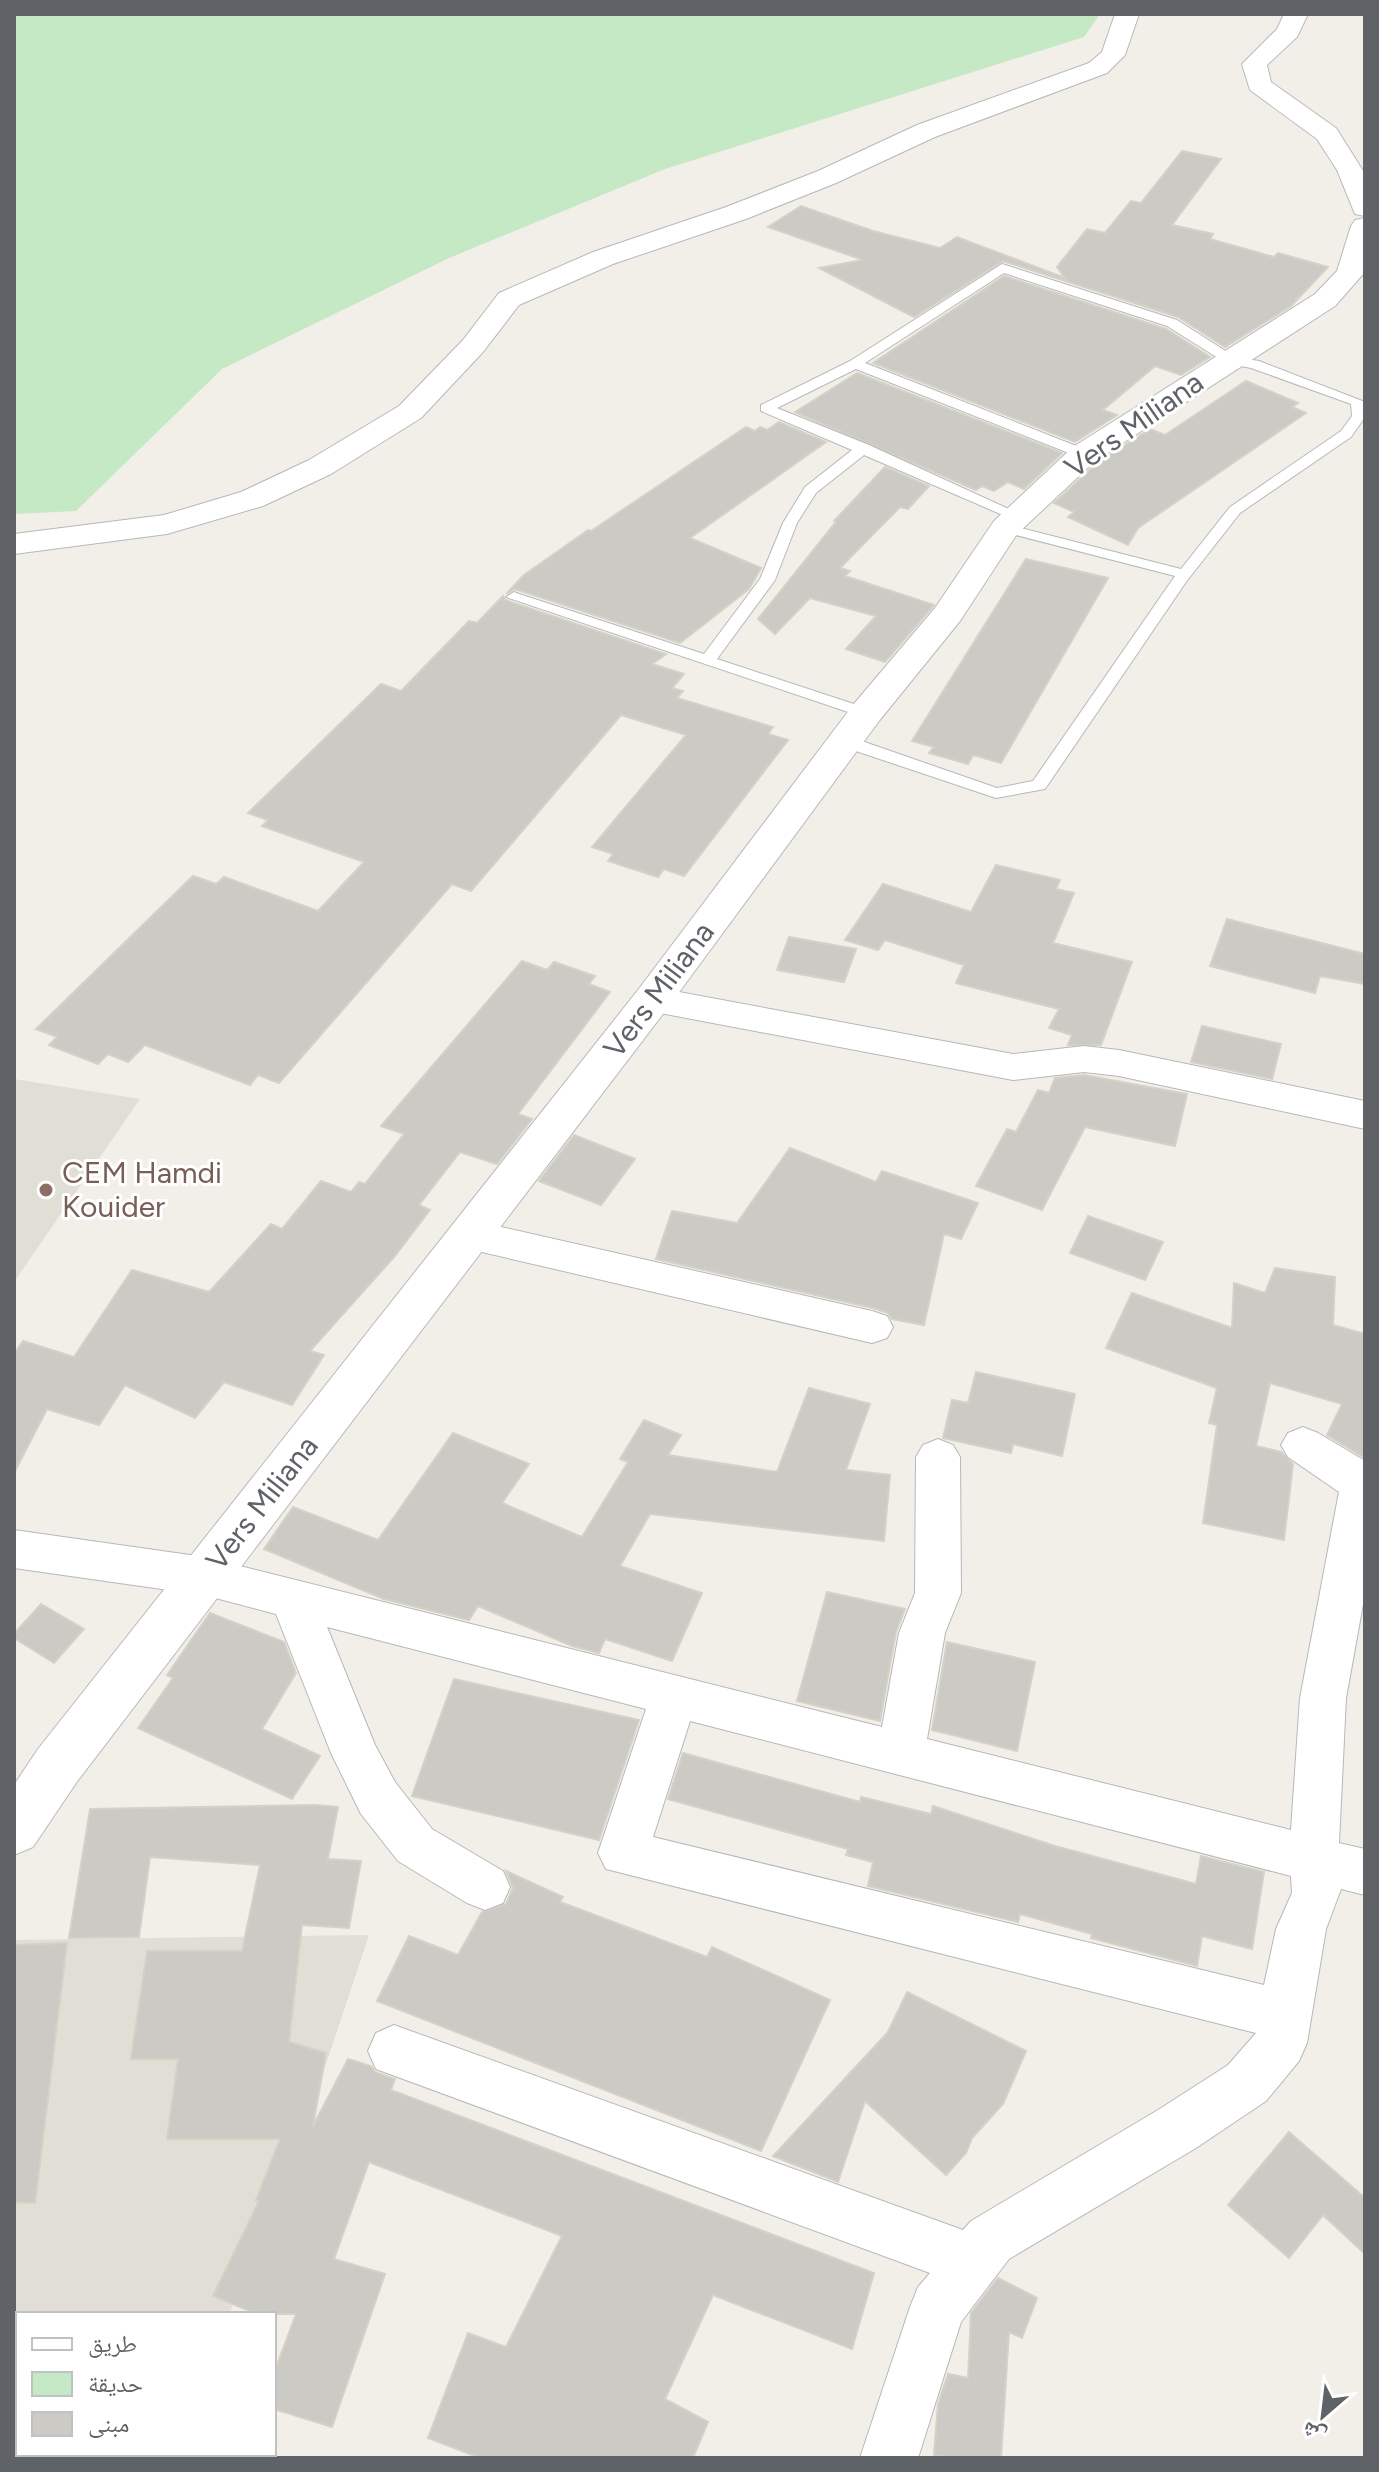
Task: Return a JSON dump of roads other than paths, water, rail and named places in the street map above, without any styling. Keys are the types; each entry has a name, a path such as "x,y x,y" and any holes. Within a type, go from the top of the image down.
{"main road":[{"path":"14,544 167,524 252,499 320,467 410,412 473,346 509,299 603,258 736,213 827,177 926,131 1098,68 1113,55 1127,14"},
{"path":"1296,14 1288,32 1254,64 1259,85 1327,134 1350,170 1365,208"},
{"name":"Vers Miliana","path":"14,1830 57,1766 652,1000 856,728 948,614 1011,522 1084,454 1325,300 1350,273 1365,226"}],"street":[{"path":"652,1000 1013,1067 1084,1059 1119,1063 1365,1115"},
{"path":"470,1235 872,1327"},
{"path":"889,2458 938,2307 990,2240 1177,2129 1247,2083 1281,2043 1301,1929 1317,1893 1314,1858 1323,1698 1361,1491 1352,1475 1303,1445"},
{"path":"901,1753 922,1633 938,1593 938,1457"},
{"path":"14,1549 204,1576 1365,1872"},
{"path":"293,1599 355,1753 378,1798 415,1845 485,1887"},
{"path":"674,1696 623,1853 1284,2015"},
{"path":"394,2051 973,2261"}],"lane":[{"path":"514,597 707,661 996,793 1039,785 1185,574 1235,510 1346,434 1359,416 1358,402 1254,364 1231,360 1172,323 1002,268 855,364 766,408 864,448 1011,522 1185,574"},
{"path":"855,364 1084,454"},
{"path":"707,661 767,580 790,523 810,490 864,448"}],"place":[{"name":"CEM Hamdi Kouider","path":"46,1190"}]}
